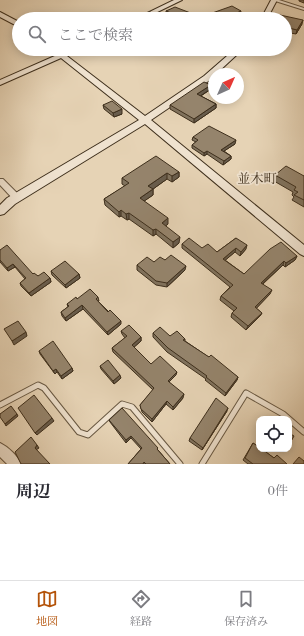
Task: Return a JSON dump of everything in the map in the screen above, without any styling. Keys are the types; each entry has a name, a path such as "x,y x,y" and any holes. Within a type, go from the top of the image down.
{"street":[{"path":"153,12 179,0"},
{"path":"268,12 274,0 304,9"},
{"path":"0,14 12,21"},
{"path":"0,83 61,56"},
{"path":"64,56 145,120 304,251"},
{"path":"0,211 16,198 145,120 207,78 231,56"},
{"path":"0,180 16,198"},
{"path":"0,449 15,464"}],"lane":[{"path":"0,406 38,385 44,388 79,432 88,435 122,404 132,407 180,464"},
{"path":"202,464 246,393 283,414 304,432"}],"building":[{"path":"232,6 241,11 239,12 215,12"},
{"path":"175,7 188,12 166,11"},
{"path":"292,18 303,20 297,30 292,29"},
{"path":"204,82 208,84 208,87 197,94 208,100 208,104 216,104 194,119 170,105"},
{"path":"112,101 122,109 113,113 103,105"},
{"path":"209,126 236,140 221,150 231,156 224,161 207,151 204,153 192,145 198,140 193,137"},
{"path":"156,156 179,172 172,176 167,173 148,186 153,189 140,198 168,218 162,223 180,237 173,242 156,229 153,230 129,213 126,214 121,210 119,212 104,199 129,183 122,178"},
{"path":"286,166 304,176 304,200 294,195 298,192 294,190 296,187 275,175"},
{"path":"189,238 202,248 208,244 217,252 236,238 247,245 241,252 236,248 223,259 244,274 270,249 281,242 297,256 286,263 284,261 261,283 272,290 255,307 262,313 248,326 232,313 237,308 221,296 233,285 182,244"},
{"path":"7,245 33,274 34,273 38,276 44,272 50,278 29,293 20,283 26,278 13,264 7,268 0,260 0,250"},
{"path":"171,255 186,266 167,283 156,281 137,265 147,257 154,262 160,257 165,260"},
{"path":"65,261 79,274 65,285 51,271"},
{"path":"90,289 98,297 96,299 108,312 110,310 121,321 107,332 82,305 65,318 61,312 69,306 67,304 76,297 77,299"},
{"path":"18,321 26,332 12,341 4,329"},
{"path":"129,325 141,337 132,345 151,364 160,356 177,372 168,381 184,394 173,407 167,401 152,419 141,409 140,405 154,388 112,348 127,336 121,331"},
{"path":"160,327 170,336 177,331 185,339 183,340 209,357 211,355 238,377 226,393 206,377 207,376 168,348 153,333"},
{"path":"53,341 72,368 61,376 56,369 53,371 39,351"},
{"path":"108,360 120,375 113,381 100,366"},
{"path":"34,395 52,418 35,433 18,408"},
{"path":"216,398 228,408 203,448 190,438"},
{"path":"11,406 17,414 5,424 0,417 0,414"},
{"path":"122,408 158,448 157,449 170,464 146,464 144,462 143,464 128,464 142,448 131,436 126,440 109,420"},
{"path":"31,437 37,445 35,448 50,464 21,464 15,452"},
{"path":"253,443 256,445 256,452 266,452 274,458 277,455 287,464 253,464 245,458"},
{"path":"299,457 304,461 304,464 293,464"}],"district":[{"name":"並木町","path":"257,178"}]}
